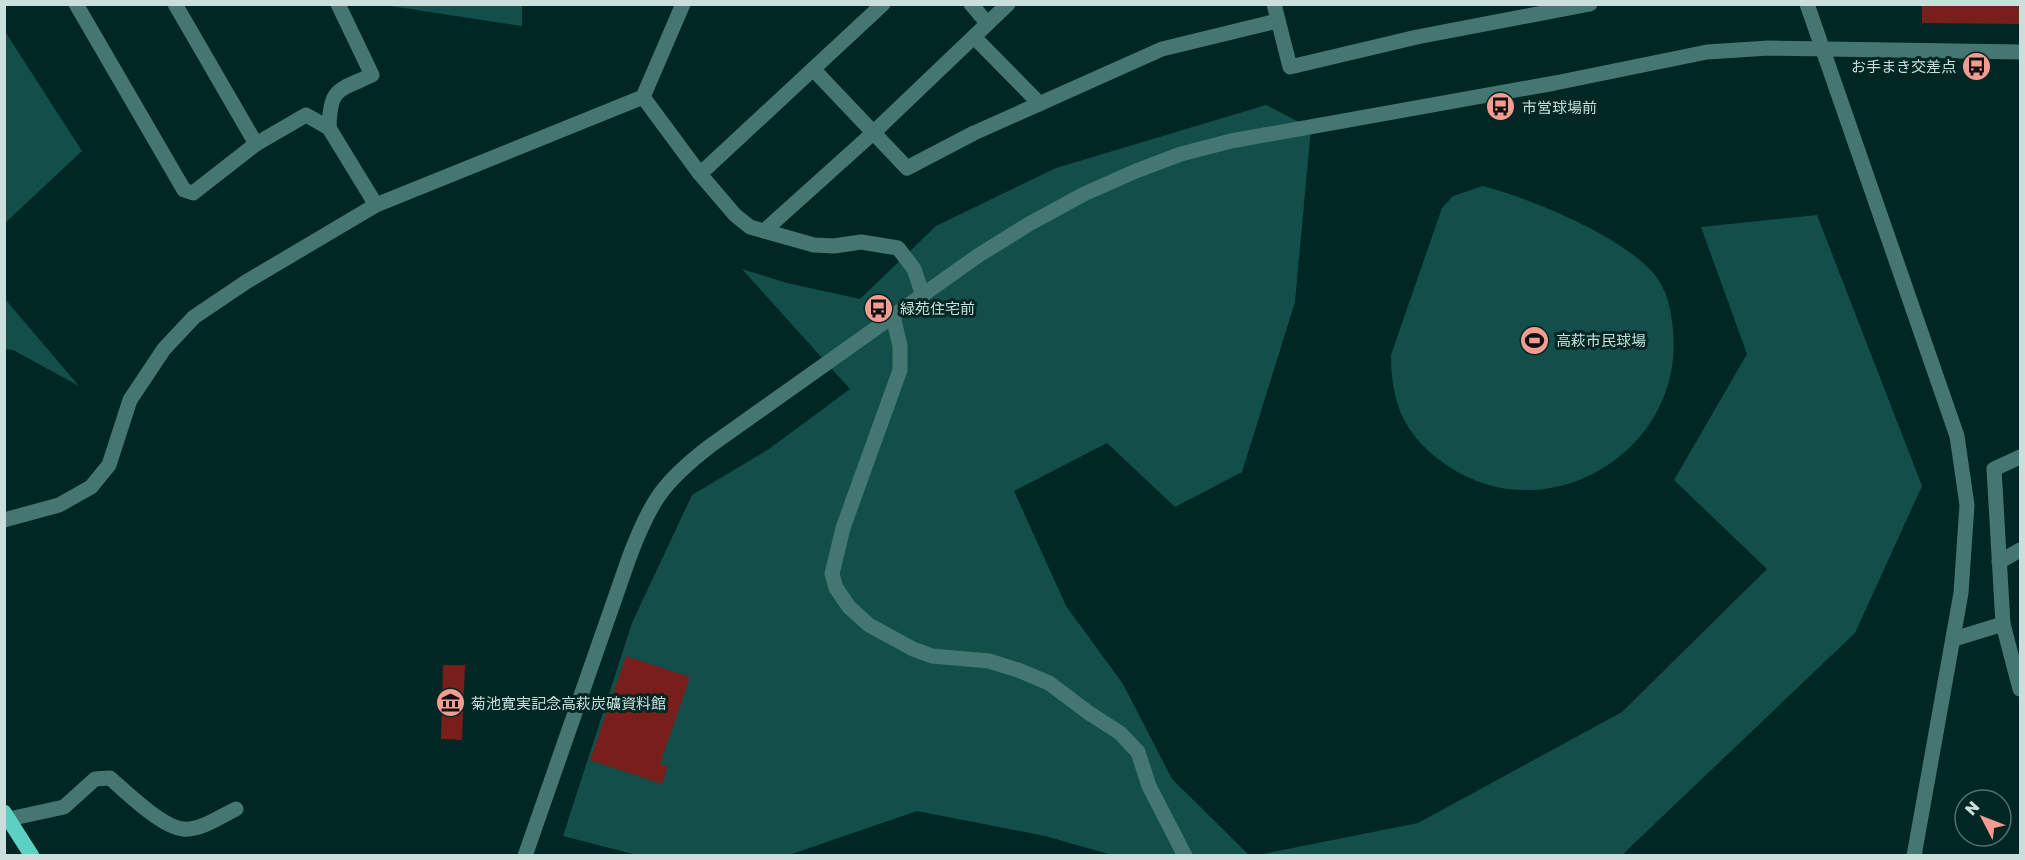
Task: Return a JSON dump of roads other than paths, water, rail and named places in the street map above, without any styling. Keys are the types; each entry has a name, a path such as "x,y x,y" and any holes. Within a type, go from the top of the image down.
{"main road":[{"path":"7,815 32,855"}],"street":[{"path":"76,4 184,190 193,193 256,144 306,115 329,128 376,204"},
{"path":"175,4 256,144"},
{"path":"329,128 330,102 336,92 372,75 339,4"},
{"path":"4,520 59,505 91,486 109,465 130,400 164,349 194,317 246,282 376,204 643,98 683,4"},
{"path":"700,174 883,4"},
{"path":"971,4 987,23"},
{"path":"764,231 873,133 1008,4"},
{"path":"1274,4 1290,67 1417,37 1590,4"},
{"path":"1807,4 1957,436 1967,505 1961,593 1914,855"},
{"path":"813,69 907,168 974,133 1162,49 1277,21"},
{"path":"975,38 1040,104"},
{"path":"525,855 629,558 642,523 658,495 681,468 710,446 979,255 1084,194 1181,154 1231,141 1555,83 1707,52 1769,48 2020,52"},
{"path":"643,98 700,174 735,214 750,227 814,244 834,246 861,242 898,248 914,268 923,296"},
{"path":"893,316 900,346 900,370 843,528 832,574 836,588 849,607 869,625 913,649 932,656 989,661 1018,670 1048,683 1089,714 1120,733 1138,752 1149,786 1185,855"},
{"path":"2020,457 1994,469 2003,624 2020,689"},
{"path":"1999,562 2020,550"},
{"path":"1953,639 2003,624"},
{"path":"7,815 64,807 95,779 110,778 169,825 184,830 197,828 236,809"}],"place":[{"name":"お手まき交差点","path":"1977,66"},
{"name":"市営球場前","path":"1501,107"},
{"name":"緑苑住宅前","path":"879,308"},
{"name":"高萩市民球場","path":"1535,340"},
{"name":"菊池寛実記念高萩炭礦資料館","path":"450,703"}]}
